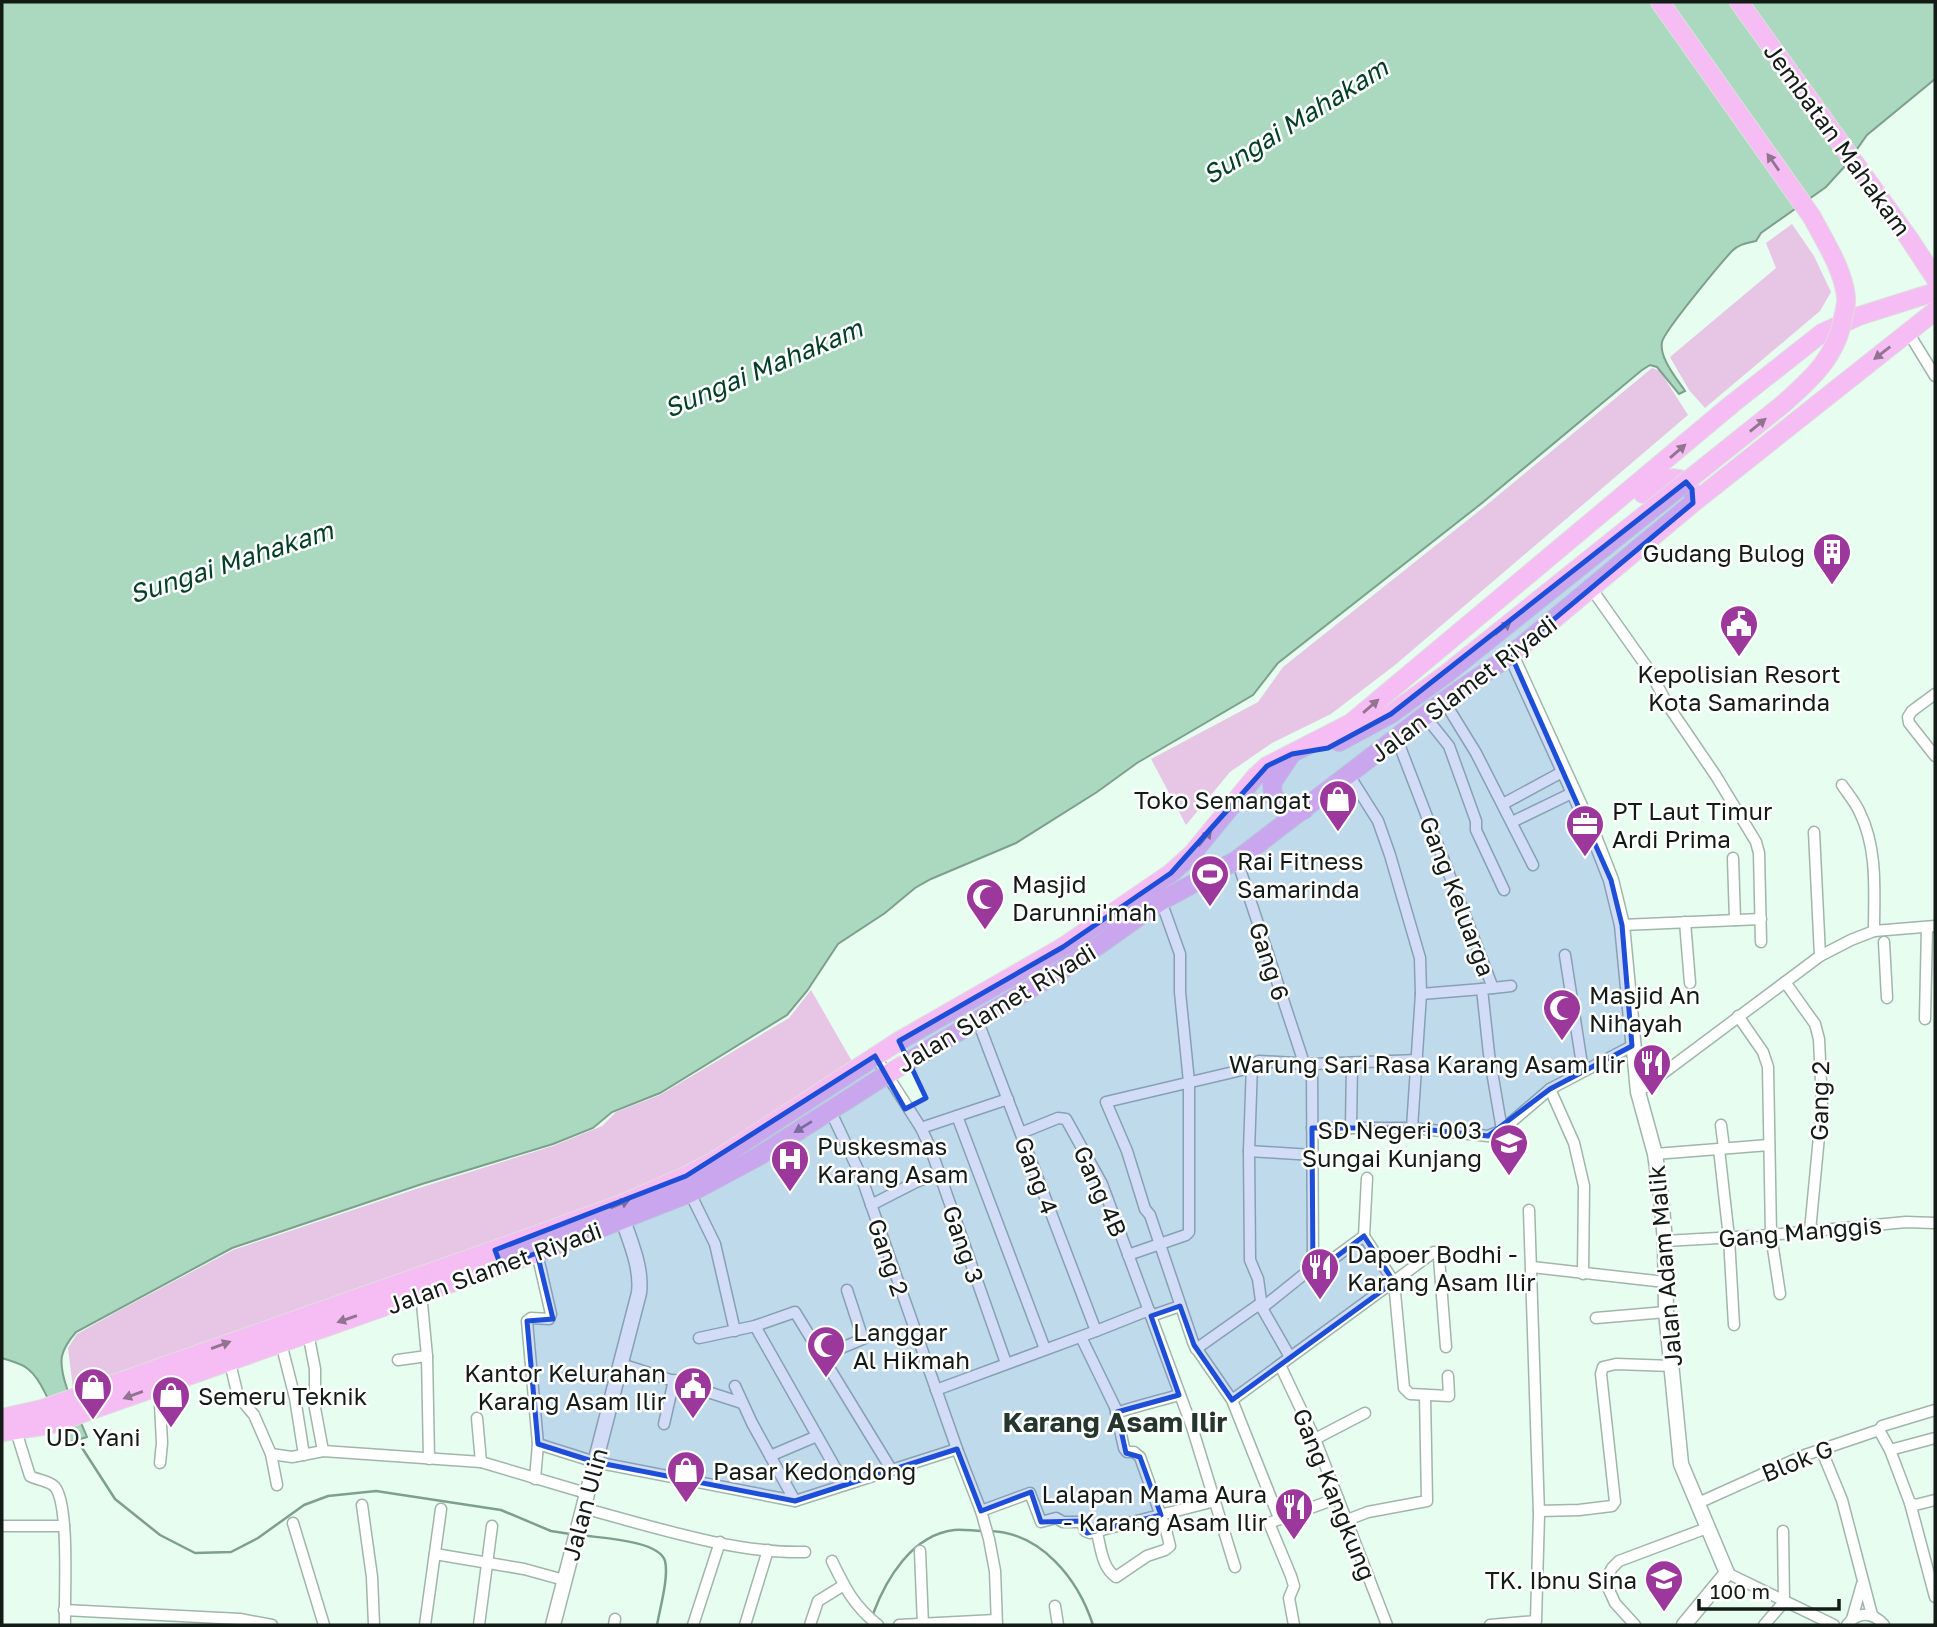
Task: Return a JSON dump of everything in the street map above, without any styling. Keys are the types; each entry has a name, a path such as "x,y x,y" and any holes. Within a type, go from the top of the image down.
{"highway":[{"name":"Jalan Slamet Riyadi","path":"1292,754 1328,748 1391,714 1486,642 1782,405 1817,374 1831,351 1841,328 1846,298 1838,267 1812,217 1660,2"},
{"name":"Jembatan Mahakam","path":"1739,2 1935,278"},
{"path":"1919,252 1935,261"},
{"name":"Jalan Slamet Riyadi","path":"91,1401 159,1385 230,1363 421,1293 713,1162 899,1041 1063,947 1171,873 1192,855 1267,766 1352,723 1732,404 1822,333 1859,316 1935,292"},
{"name":"Jalan Slamet Riyadi","path":"9,1431 498,1258 537,1253 690,1193 759,1156 886,1074 1072,964 1161,901 1237,860 1444,701 1511,655 1693,503 1935,311"},
{"path":"1541,565 1566,555 1664,479 1679,477 1685,481 1692,489 1695,498 1693,503"},
{"path":"1292,754 1272,783 1273,796 1287,808 1304,810"},
{"path":"899,1041 908,1061"},
{"name":"Jalan Slamet Riyadi","path":"2,1418 45,1417"}],"street":[{"path":"1909,332 1935,376"},
{"path":"1591,588 1649,670 1669,707 1716,776 1756,842 1759,853 1761,942"},
{"name":"Jalan Adam Malik","path":"1511,655 1611,880 1622,925 1638,1092 1655,1154 1665,1241 1666,1312 1681,1464 1727,1573"},
{"path":"1935,694 1908,717 1909,723 1935,756"},
{"path":"1444,701 1471,744 1534,865"},
{"path":"1425,716 1449,746 1476,821 1476,830 1504,890"},
{"name":"Gang Keluarga","path":"1397,738 1487,989 1489,1054 1502,1129"},
{"path":"1503,804 1564,771"},
{"path":"1349,775 1374,815 1390,855 1420,958 1418,1060 1412,1128"},
{"path":"1842,785 1860,812 1870,839 1887,998"},
{"path":"1512,822 1573,792"},
{"path":"1814,832 1819,956"},
{"path":"1733,858 1735,920"},
{"name":"Gang 6","path":"1237,860 1308,1063 1312,1128 1313,1269"},
{"path":"1128,1255 1186,1236 1189,1232 1189,1082 1180,992 1180,954 1161,901"},
{"path":"1622,925 1761,919"},
{"path":"1685,922 1690,983"},
{"path":"1638,1092 1819,956 1851,940 1931,926 1925,1020"},
{"path":"1565,955 1583,1071"},
{"name":"Gang 2","path":"1784,982 1815,1024 1819,1039 1822,1105 1810,1231"},
{"path":"1421,994 1511,986"},
{"path":"1738,1016 1763,1052 1768,1067 1771,1235 1780,1294"},
{"name":"Gang 4","path":"977,1019 1096,1331"},
{"path":"1312,1128 1412,1128 1488,1136 1502,1129 1550,1089 1632,1046"},
{"name":"Gang 3","path":"876,1056 921,1128 1006,1363"},
{"path":"1279,1518 1232,1400 1196,1349 1127,1151 1106,1102 1242,1070 1259,1061 1352,1063 1418,1060"},
{"path":"1252,1063 1249,1151 1250,1259 1258,1279 1261,1306 1290,1357"},
{"path":"1352,1063 1352,1128"},
{"path":"1550,1089 1574,1143 1584,1186 1583,1274"},
{"path":"921,1128 1008,1099"},
{"name":"Gang 2","path":"830,1110 861,1175 981,1511 995,1571 997,1623"},
{"path":"957,1116 1045,1349"},
{"name":"Gang 4B","path":"1021,1133 1058,1118 1066,1119 1102,1184 1205,1467 1235,1567"},
{"path":"1721,1125 1734,1325"},
{"path":"1655,1154 1769,1144"},
{"path":"1249,1151 1312,1155"},
{"path":"871,1205 939,1173"},
{"path":"1367,1178 1364,1236 1394,1282 1404,1388 1410,1394 1449,1396 1448,1376"},
{"path":"690,1193 716,1249 735,1331"},
{"path":"1490,1625 1536,1621 1539,1511 1530,1210"},
{"name":"Jalan Ulin","path":"553,1625 641,1279 623,1220"},
{"name":"Gang Manggis","path":"1665,1241 1771,1235 1906,1222 1935,1223"},
{"path":"1196,1349 1313,1269 1322,1267 1364,1236"},
{"path":"1232,1400 1434,1252 1438,1254 1446,1347"},
{"path":"535,1479 538,1444 527,1321 531,1318 549,1319 551,1314 537,1253"},
{"path":"1532,1267 1665,1282"},
{"path":"822,1356 863,1339 848,1290"},
{"path":"421,1293 427,1356 429,1459"},
{"path":"936,1390 1096,1331 1180,1306"},
{"path":"699,1338 755,1326 795,1312 891,1469"},
{"path":"1596,1318 1666,1312"},
{"path":"755,1326 845,1485"},
{"path":"308,1333 315,1369 315,1408 323,1451"},
{"path":"1081,1337 1116,1413 1124,1448 1140,1457 1170,1541 1168,1549 1147,1556 1116,1577 1111,1574 1102,1558 1097,1533"},
{"path":"281,1343 295,1398 304,1455"},
{"path":"398,1360 427,1356"},
{"path":"230,1363 239,1396 254,1415 271,1454 277,1485"},
{"path":"621,1364 742,1403"},
{"path":"1539,1511 1612,1506 1615,1502 1601,1374 1603,1367 1616,1364 1672,1366"},
{"name":"Gang Kangkung","path":"1280,1365 1338,1498 1387,1625"},
{"path":"664,1424 674,1380"},
{"path":"159,1385 162,1443 160,1463"},
{"path":"735,1386 795,1501"},
{"path":"1116,1413 1179,1395"},
{"path":"1347,1520 1388,1507 1427,1501 1425,1395"},
{"name":"Blok G","path":"1696,1504 1821,1449 1935,1410"},
{"path":"1314,1440 1365,1413"},
{"path":"477,1418 481,1462"},
{"path":"1879,1430 1890,1450 1910,1503 1935,1597"},
{"path":"9,1431 30,1476 51,1484 57,1490 64,1526 65,1625"},
{"path":"771,1456 817,1436"},
{"path":"1890,1450 1935,1438"},
{"path":"538,1444 595,1462 795,1501 957,1449"},
{"path":"1821,1449 1842,1500 1872,1615"},
{"path":"271,1454 292,1457 323,1451 481,1462 586,1493"},
{"path":"981,1511 1030,1493 1041,1522 1056,1518 1063,1522 1082,1522 1087,1533 1097,1533 1215,1501"},
{"path":"1294,1625 1289,1598 1294,1586 1269,1523 1338,1498"},
{"path":"1910,1503 1915,1505 1935,1500"},
{"path":"362,1505 372,1577 374,1625"},
{"path":"583,1508 720,1542 768,1550 805,1552"},
{"path":"425,1625 441,1509"},
{"path":"293,1523 324,1625"},
{"path":"479,1625 492,1525"},
{"path":"2,1526 64,1526"},
{"path":"1635,1625 1608,1592 1605,1581 1612,1568 1619,1561 1707,1528"},
{"path":"1764,1625 1784,1602 1783,1531"},
{"path":"693,1625 720,1542"},
{"path":"745,1625 768,1550"},
{"path":"920,1551 923,1624"},
{"path":"435,1553 564,1580"},
{"path":"832,1561 860,1611 878,1625"},
{"path":"1684,1625 1727,1573 1833,1625"},
{"path":"1849,1622 1862,1581"},
{"path":"810,1625 818,1601 844,1586"},
{"path":"1055,1606 1058,1625"},
{"path":"64,1610 201,1621 240,1619 271,1625"},
{"path":"1849,1622 1865,1614 1872,1615 1884,1625"},
{"path":"899,1625 997,1623"}],"highlighted area":[{"path":"1686,482 1692,489 1693,503 1511,655 1611,880 1622,925 1632,1046 1550,1089 1488,1136 1412,1128 1312,1128 1313,1274 1364,1236 1394,1282 1232,1400 1194,1345 1180,1306 1151,1316 1179,1395 1117,1412 1126,1453 1140,1457 1161,1515 1087,1533 1083,1521 1041,1522 1031,1492 981,1511 957,1449 795,1501 595,1462 538,1444 527,1321 553,1319 537,1253 501,1266 495,1250 686,1176 875,1056 905,1109 926,1098 899,1041 1063,947 1171,873 1267,766 1292,754 1328,748 1391,714"}],"shaded area":[{"path":"1792,224 1814,256 1831,292 1820,311 1705,408 1689,390 1670,357 1776,268 1766,243"},
{"path":"1652,368 1660,371 1688,415 1395,665 1331,714 1272,743 1230,772 1186,825 1151,759 1258,702 1283,667 1484,507"},
{"path":"811,990 853,1063 703,1160 585,1209 73,1389 68,1348 77,1334 122,1309 233,1250 553,1146 602,1126 616,1112 660,1095 789,1018"}],"water":[{"name":"Sungai Mahakam","path":"2,2 1935,2 1935,79 1867,135 1826,187 1761,233 1756,241 1740,245 1732,251 1694,297 1662,342 1663,355 1685,391 1679,394 1657,367 1650,365 1642,370 1482,503 1278,663 1253,695 1137,763 1097,792 1016,843 915,888 885,913 838,944 807,991 787,1015 660,1093 612,1112 593,1128 553,1144 422,1184 232,1248 76,1332 64,1349 63,1375 87,1437 66,1443 45,1393 34,1375 22,1365 2,1358"}],"waterway":[{"path":"77,1440 115,1499 160,1535 195,1553 231,1552 258,1538 304,1505 328,1496 376,1491 501,1510 551,1531 570,1534"},
{"path":"873,1614 893,1573 925,1540 954,1530 982,1531"},
{"path":"989,1531 1008,1533 1025,1540 1055,1561 1078,1591 1093,1625"},
{"path":"580,1535 640,1544 660,1554 665,1561 666,1575 657,1625"}],"place":[{"name":"Gudang Bulog","path":"1832,586"},
{"name":"Kepolisian Resort Kota Samarinda","path":"1739,658"},
{"name":"Toko Semangat","path":"1338,833"},
{"name":"PT Laut Timur Ardi Prima","path":"1585,858"},
{"name":"Rai Fitness Samarinda","path":"1210,908"},
{"name":"Masjid Darunni'mah","path":"985,931"},
{"name":"Masjid An Nihayah","path":"1562,1042"},
{"name":"Warung Sari Rasa Karang Asam Ilir","path":"1652,1097"},
{"name":"SD Negeri 003 Sungai Kunjang","path":"1509,1177"},
{"name":"Puskesmas Karang Asam","path":"790,1193"},
{"name":"Dapoer Bodhi - Karang Asam Ilir","path":"1320,1301"},
{"name":"Langgar Al Hikmah","path":"826,1379"},
{"name":"Kantor Kelurahan Karang Asam Ilir","path":"693,1420"},
{"name":"UD. Yani","path":"93,1421"},
{"name":"Semeru Teknik","path":"171,1429"},
{"name":"Pasar Kedondong","path":"686,1504"},
{"name":"Lalapan Mama Aura - Karang Asam Ilir","path":"1294,1541"},
{"name":"TK. Ibnu Sina","path":"1664,1613"}],"district":[{"name":"Karang Asam Ilir","path":"1115,1421"}]}
